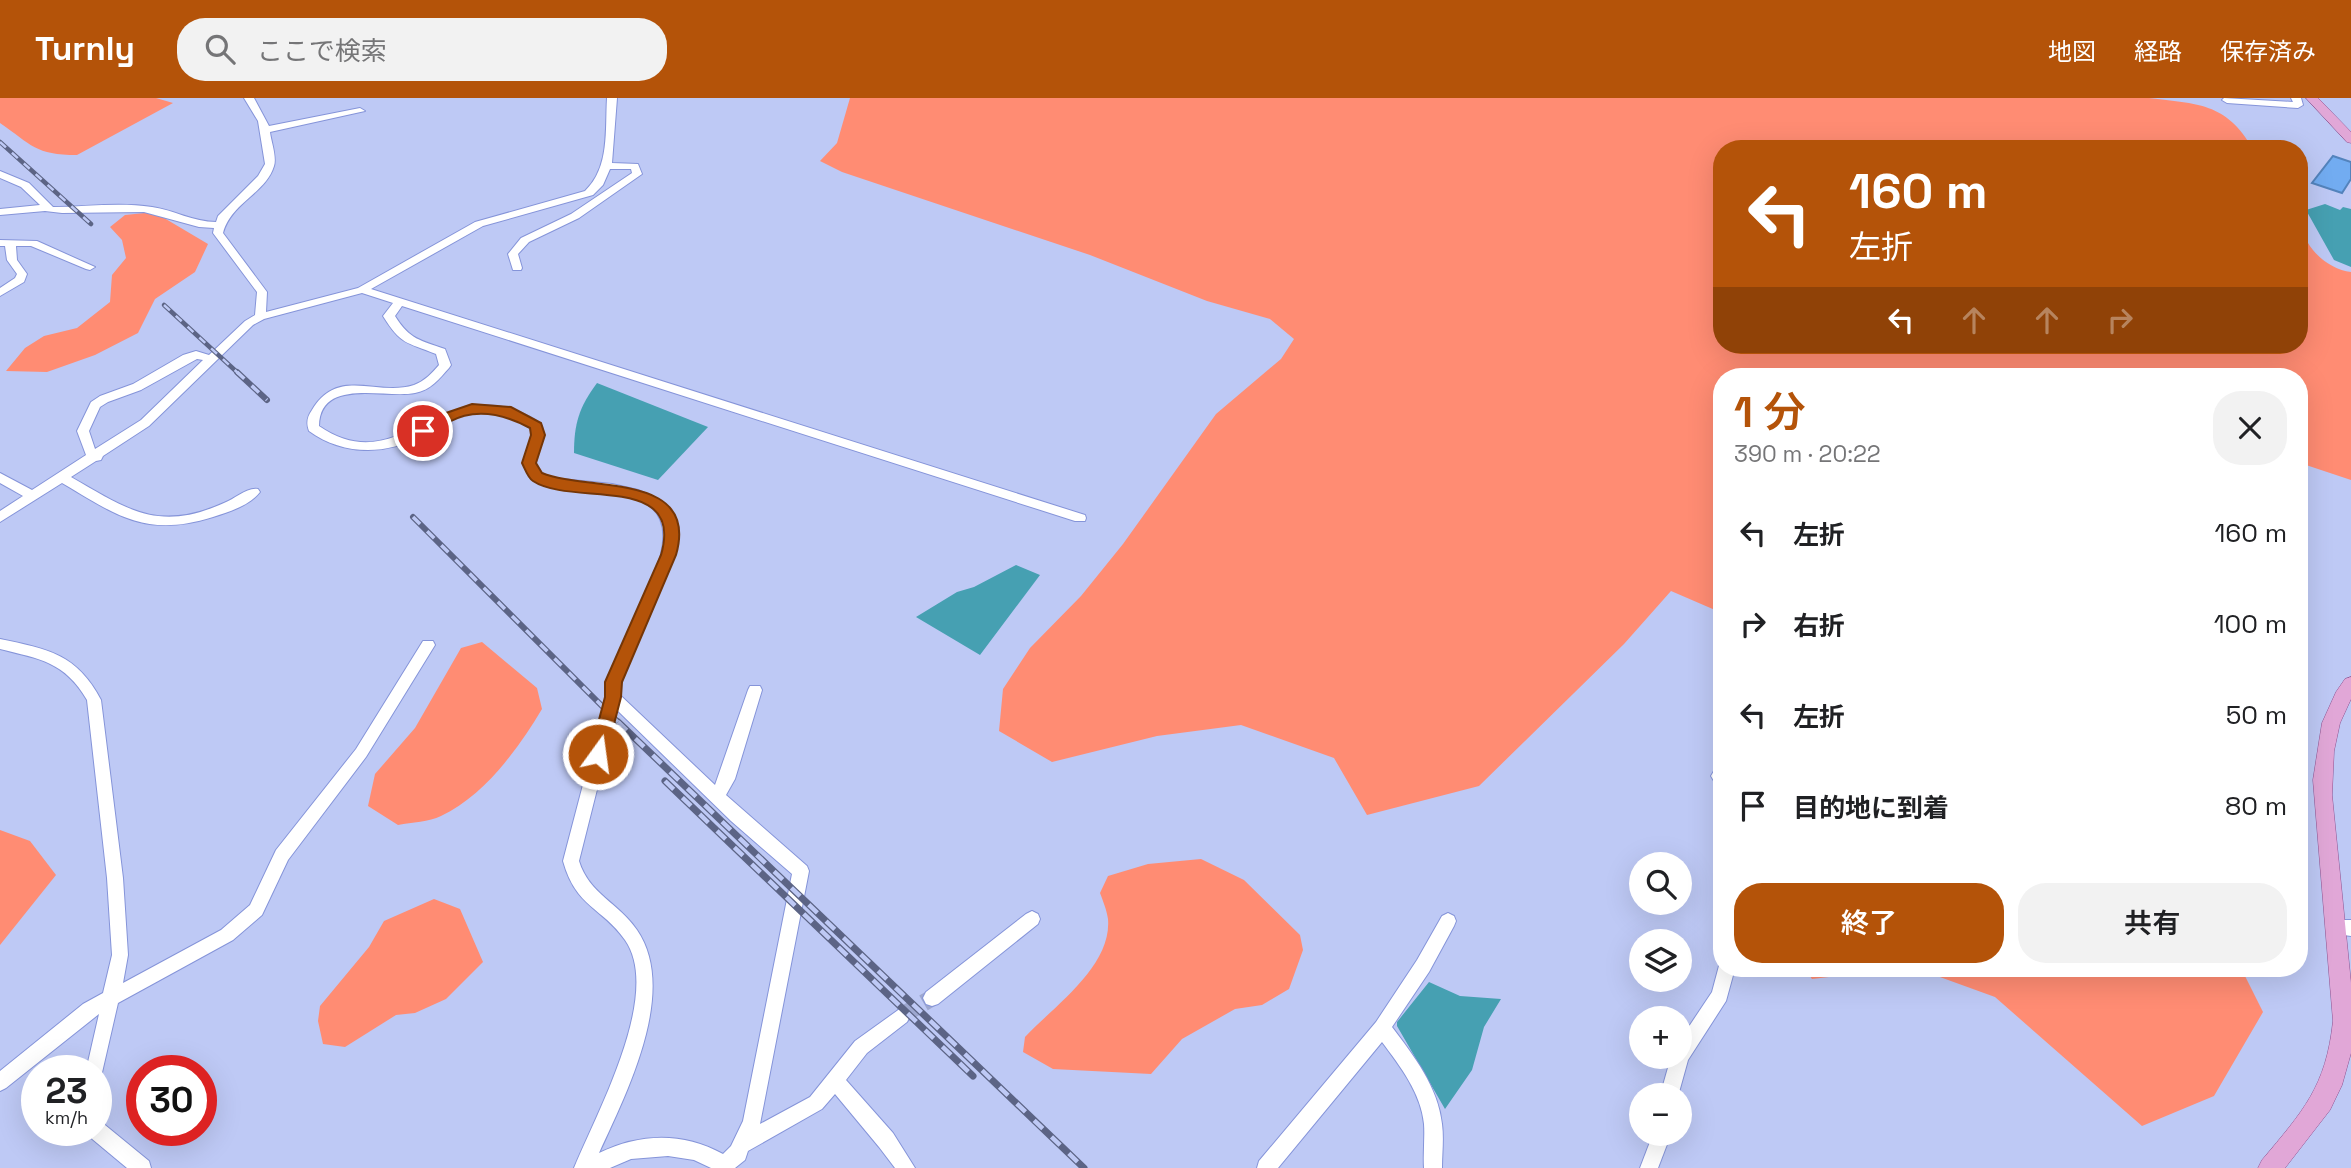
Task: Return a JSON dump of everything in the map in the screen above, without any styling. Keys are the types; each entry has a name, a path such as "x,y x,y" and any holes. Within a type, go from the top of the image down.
{"main road":[{"path":"2312,98 2351,139"},
{"path":"2270,1168 2317,1111 2334,1083 2342,1052 2343,928 2322,765 2329,726 2351,684"}],"street":[{"path":"249,98 265,130 270,158 268,169 229,209 218,225 220,238 262,292 260,317"},
{"path":"0,517 97,457 164,408 248,323 260,317 362,290 479,224 589,193 598,186 607,166 612,98"},
{"path":"2227,100 2287,106 2298,105 2296,98"},
{"path":"265,130 360,111"},
{"path":"517,268 513,254 525,240 575,216 638,173 635,166 607,166"},
{"path":"0,174 25,185 45,208"},
{"path":"0,212 45,208 82,211 145,209 171,214 196,225 218,225"},
{"path":"0,293 20,280 22,274 4,243 33,243 90,267"},
{"path":"362,290 398,304 1080,518"},
{"path":"398,304 389,316 398,333 413,345 441,352 445,365 443,369 426,385 408,391 381,393 362,388 337,391 324,399 312,420 313,428 325,438 347,444 387,447 472,408 511,412 537,426 538,435 529,463 537,477 548,482 638,494 658,505 671,524 673,539 614,682 613,697 571,862 576,880 594,903 632,936 645,967 647,988 642,1022 583,1168"},
{"path":"97,457 90,452 82,431 95,405 136,387 187,358 196,355 212,359"},
{"path":"0,477 33,496"},
{"path":"63,478 119,509 146,520 176,520 209,514 232,506 254,492"},
{"path":"0,644 41,654 72,667 83,678 94,700 120,935 120,955 99,1055"},
{"path":"0,1082 89,1010 226,935 256,911 282,855 361,752 428,645"},
{"path":"718,795 727,779 755,690"},
{"path":"590,1168 629,1150 663,1146 707,1155 725,1167 743,1144 755,1113 801,871 737,816 613,697"},
{"path":"932,998 1032,919"},
{"path":"1266,1168 1382,1028 1423,966 1448,921"},
{"path":"1673,1083 1680,1056 1720,995 1724,977"},
{"path":"743,1144 801,1113 823,1097 861,1046 901,1016"},
{"path":"1382,1028 1413,1071 1433,1122 1433,1168"},
{"path":"835,1081 906,1168"},
{"path":"112,1143 142,1168"},
{"path":"1649,1168 1657,1146"}],"shaded area":[{"path":"0,98 156,98 173,103 77,155 63,155 43,151 27,143 0,123"},
{"path":"850,98 2149,98 2196,104 2221,114 2232,122 2247,140 1713,140 1713,354 2308,354 2308,243 2326,262 2351,272 2351,480 2308,466 2308,368 1713,368 1713,609 1671,591 1624,644 1479,786 1367,815 1334,758 1241,725 1157,736 1052,762 999,731 1003,689 1030,648 1081,596 1123,544 1216,414 1281,359 1294,339 1270,319 1207,301 1090,255 842,172 820,161 837,143"},
{"path":"2325,204 2340,210 2343,207 2351,209 2351,267 2334,260 2308,209"},
{"path":"154,212 208,244 195,272 155,299 138,333 95,355 47,372 6,371 25,348 44,336 77,328 110,302 112,275 126,258 122,240 110,227 125,215"},
{"path":"597,383 708,427 658,480 574,453 579,416"},
{"path":"1016,565 1040,575 980,655 916,617 957,592 974,587"},
{"path":"482,642 537,688 542,709 499,770 472,796 436,818 398,825 368,806 375,774 415,728 461,648"},
{"path":"0,830 30,841 56,875 0,945"},
{"path":"1201,859 1244,880 1300,935 1303,950 1289,989 1262,1005 1235,1009 1182,1039 1151,1074 1053,1069 1023,1052 1025,1037 1079,984 1101,953 1107,936 1108,919 1100,893 1108,876 1148,864"},
{"path":"434,899 460,909 483,962 446,999 415,1013 396,1015 345,1047 323,1044 318,1021 320,1006 369,947 384,921"},
{"path":"1940,977 2246,977 2263,1012 2214,1096 2142,1126 1995,997"},
{"path":"1429,982 1460,996 1501,999 1484,1027 1472,1070 1445,1109 1397,1026 1397,1022"}],"building":[{"path":"2333,156 2351,162 2351,179 2342,193 2312,183"}],"tunnel":[{"path":"901,1016 932,998"}],"railway":[{"path":"0,142 91,224"},
{"path":"164,305 239,374"},
{"path":"237,372 267,400"},
{"path":"413,517 618,722"},
{"path":"618,722 1084,1168"},
{"path":"665,781 973,1076"}],"route":[{"path":"423,431 472,408 519,415 537,426 538,435 529,463 531,471 537,477 548,482 638,494 658,505 671,524 673,539 668,555 614,682 613,697 598,754"}]}
